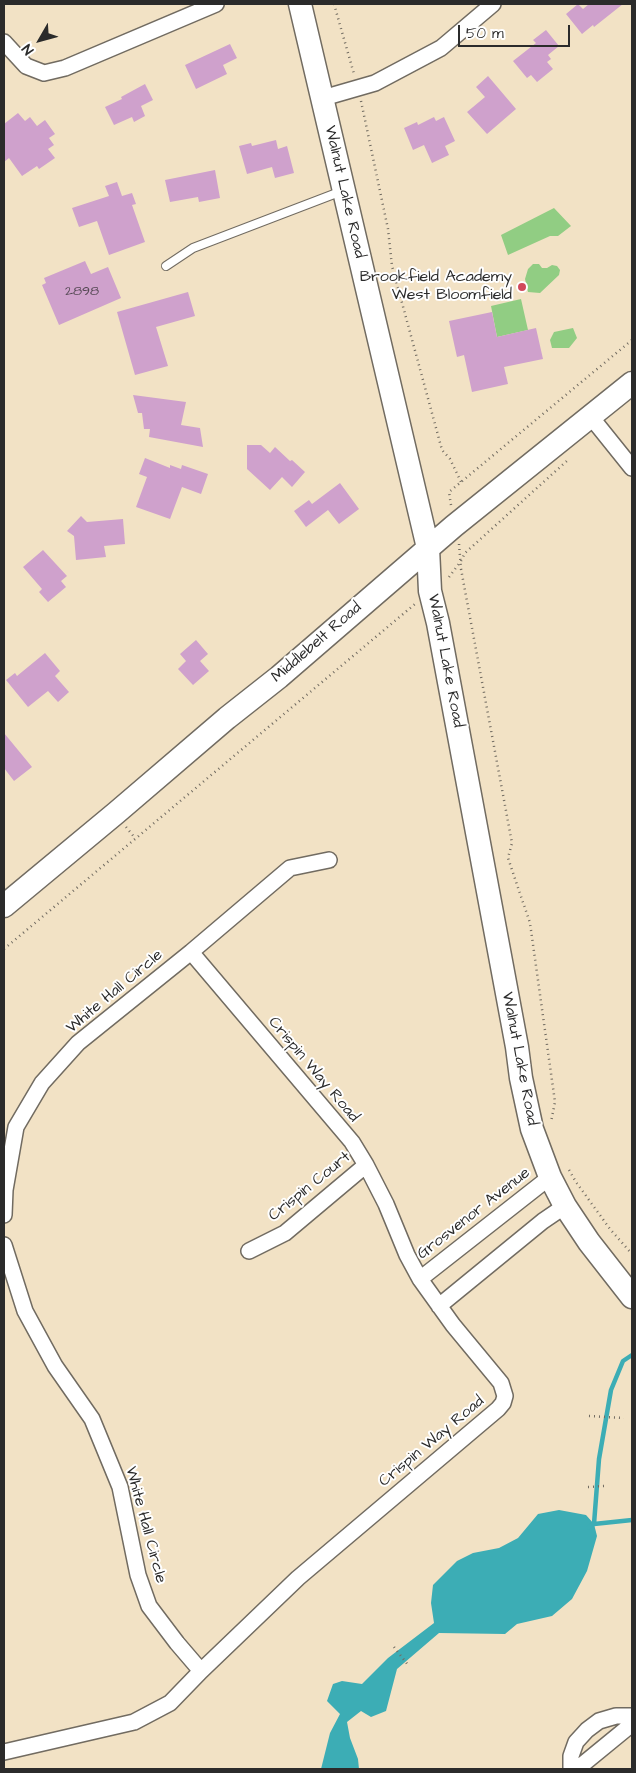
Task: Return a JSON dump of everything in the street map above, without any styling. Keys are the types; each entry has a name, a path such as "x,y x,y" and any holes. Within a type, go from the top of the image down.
{"street":[{"path":"4,42 26,66 44,73 65,68 216,4"},
{"name":"Walnut Lake Road","path":"300,4 428,548 430,591 440,633 514,1028 521,1078 532,1129 558,1172 565,1206 589,1242 632,1297"},
{"path":"323,98 375,83 441,48 493,4"},
{"name":"Middlebelt Road","path":"4,906 279,676 454,526 632,382"},
{"path":"591,417 632,468"},
{"name":"White Hall Circle","path":"4,1215 5,1190 16,1127 42,1083 78,1043 191,952 290,868 329,860"},
{"name":"Crispin Way Road","path":"9,1750 134,1722 170,1703 298,1578 503,1403 504,1396 501,1383 438,1306 420,1279 407,1255 386,1204 352,1142 191,952"},
{"name":"Crispin Court","path":"249,1251 285,1233 366,1165"},
{"name":"Grosvenor Avenue","path":"420,1279 558,1172"},
{"path":"438,1306 544,1220 565,1206"},
{"name":"White Hall Circle","path":"4,1245 25,1311 55,1366 92,1419 120,1487 138,1575 149,1606 201,1671"},
{"path":"571,1769 571,1756 576,1742 587,1730 599,1721 607,1718 632,1716"},
{"path":"577,1769 632,1724"}],"lane":[{"path":"166,266 193,248 344,190"}],"path":[{"path":"334,4 358,88 388,229 392,266 442,450 450,459 461,482"},
{"path":"4,949 449,577 462,561 449,492 632,340"},
{"path":"551,1122 555,1102 530,923 508,858 512,843 461,569 465,553 559,470 572,456"},
{"path":"558,1172 576,1182 610,1229 632,1254"},
{"path":"589,1416 624,1418"},
{"path":"588,1487 604,1486"},
{"path":"394,1647 408,1665"}],"green space":[{"path":"554,208 571,226 558,236 550,236 508,255 501,235"},
{"path":"533,264 539,264 542,268 552,265 557,266 560,270 559,275 540,293 528,292 525,279 528,269"},
{"path":"521,299 528,330 497,337 491,306"},
{"path":"573,328 577,338 569,348 552,348 550,340 554,332"}],"water":[{"path":"559,1510 586,1515 594,1524 597,1536 587,1571 572,1599 552,1616 517,1624 505,1634 439,1633 397,1669 386,1711 371,1717 361,1711 347,1722 350,1738 358,1759 359,1769 321,1769 330,1733 340,1714 327,1701 333,1684 342,1681 362,1684 388,1658 434,1623 431,1603 433,1585 457,1561 473,1553 499,1548 518,1538 538,1514"}],"building":[{"path":"578,4 583,9 589,4 623,4 582,34 566,14"},
{"path":"546,30 559,46 548,55 551,59 547,62 553,69 537,82 531,75 527,78 513,61 536,43 533,40"},
{"path":"230,44 237,58 223,65 227,74 196,89 185,65"},
{"path":"488,76 516,109 487,134 467,112 485,97 476,87"},
{"path":"145,84 153,100 141,106 145,116 134,122 132,117 114,125 105,107 122,99 121,97"},
{"path":"18,113 25,121 30,117 37,126 45,120 55,134 49,138 54,145 48,149 55,158 39,169 37,166 22,176 9,158 4,162 4,124"},
{"path":"434,117 436,121 444,117 455,141 445,146 449,155 432,163 424,145 413,150 404,128 417,122 418,125"},
{"path":"276,140 278,149 287,146 294,173 275,178 272,167 247,174 239,146 251,143 252,146"},
{"path":"215,170 220,198 199,202 198,197 170,202 165,180"},
{"path":"117,182 122,196 132,193 136,204 132,205 145,242 109,255 97,221 79,227 72,208 109,196 105,186"},
{"path":"85,261 91,274 108,267 121,298 59,325 42,285 46,283 44,278"},
{"path":"188,292 195,316 156,327 168,366 135,375 117,312"},
{"path":"492,312 497,337 536,328 543,359 504,367 508,384 472,392 464,355 457,357 449,321"},
{"path":"133,395 186,402 181,425 200,428 203,447 149,437 150,429 144,429 142,413 138,413"},
{"path":"247,445 261,445 270,453 275,447 305,472 292,487 282,477 270,490 247,469"},
{"path":"145,458 170,468 170,465 181,469 182,465 208,474 201,494 182,487 170,519 136,507 147,477 139,474"},
{"path":"340,483 359,509 339,524 328,510 306,527 294,511 309,500 312,504"},
{"path":"81,516 87,522 123,519 125,544 104,546 106,557 76,560 74,536 67,531"},
{"path":"43,550 67,576 61,581 66,587 48,602 39,592 42,589 23,567"},
{"path":"196,640 208,654 200,661 209,671 193,685 178,669 186,661 180,654"},
{"path":"45,653 60,671 55,676 69,692 58,702 48,691 28,707 6,680 15,673 17,676"},
{"path":"4,733 32,767 14,781 4,768"}],"waterway":[{"path":"594,1524 599,1459 611,1390 623,1361 632,1355"},
{"path":"589,1527 594,1524 632,1520"}],"place":[{"name":"Brookfield Academy West Bloomfield","path":"522,287"}]}
